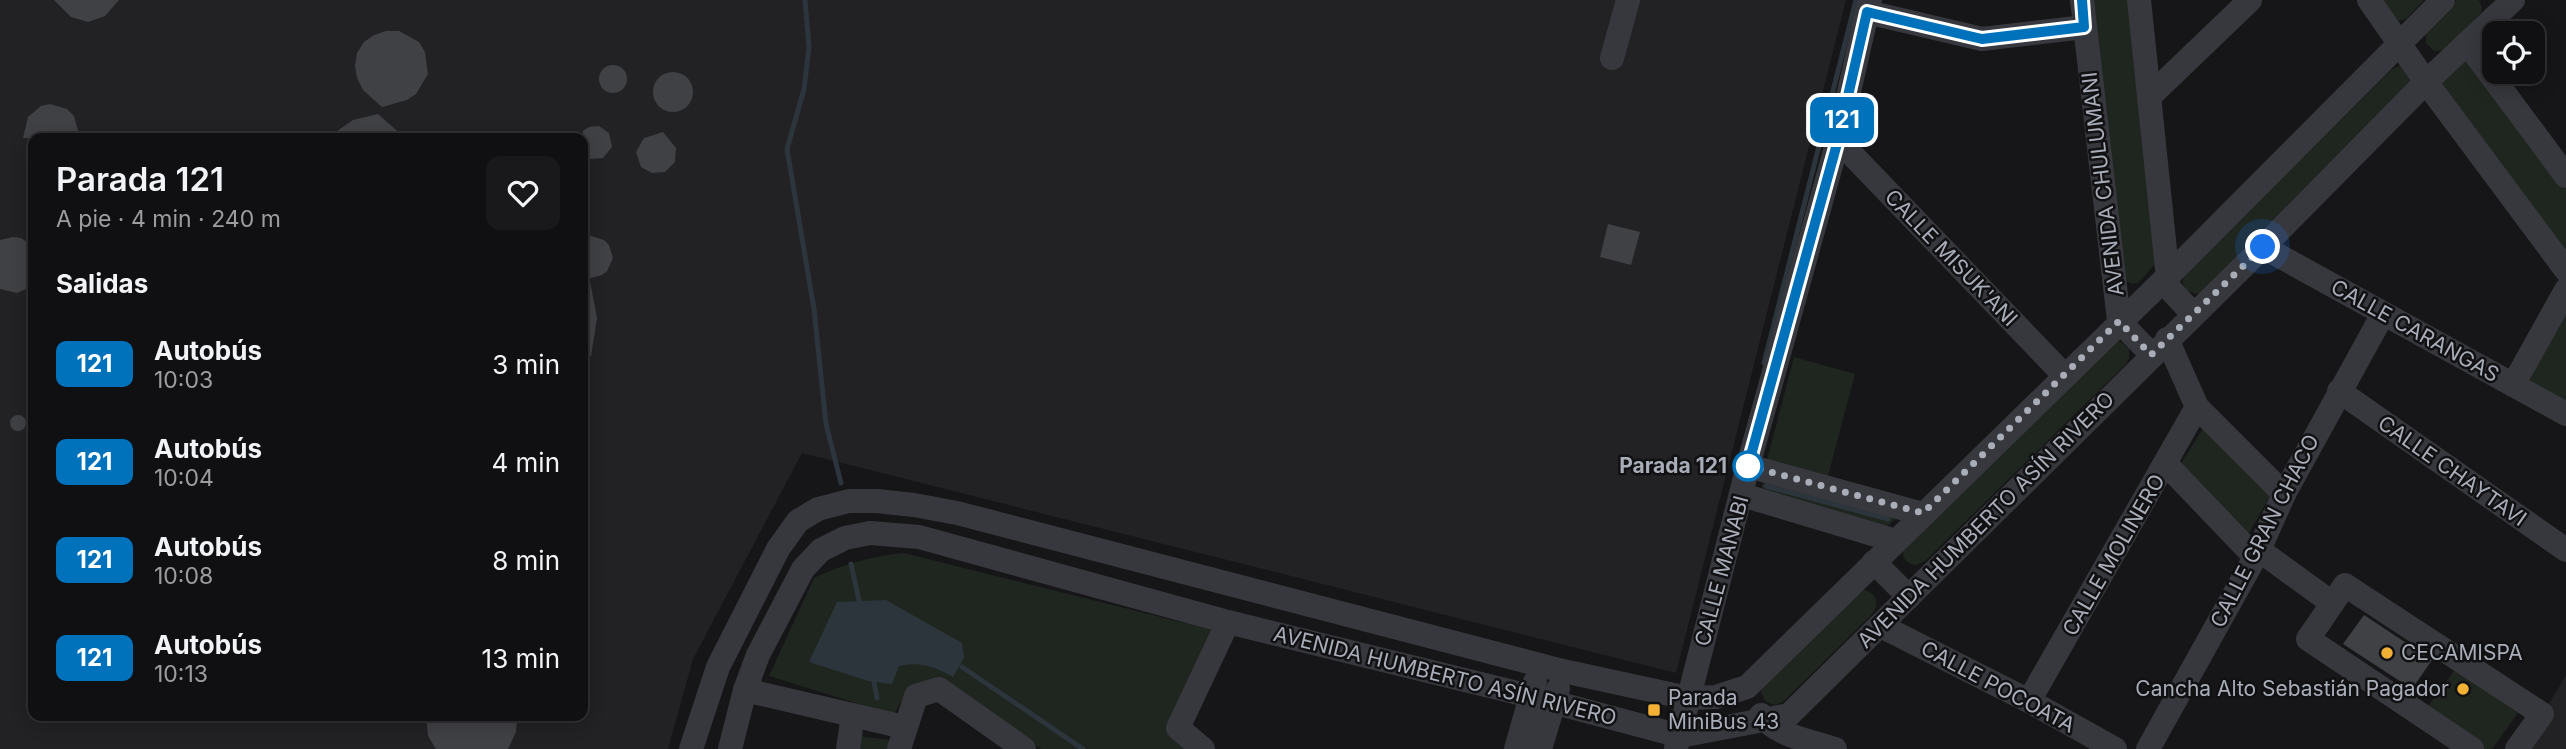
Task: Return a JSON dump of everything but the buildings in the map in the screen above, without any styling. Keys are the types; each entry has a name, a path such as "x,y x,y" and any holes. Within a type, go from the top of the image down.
{"street":[{"path":"1612,58 1628,0"},
{"name":"AVENIDA CHULUMANI","path":"2082,0 2119,321 2159,347 2197,407"},
{"path":"2139,0 2169,288 2193,314"},
{"path":"2150,97 2250,0"},
{"path":"2369,0 2426,82 2566,270"},
{"name":"AVENIDA HUMBERTO ASÍN RIVERO","path":"691,749 718,667 778,549 798,522 818,509 849,501 914,505 957,513 1552,668 1688,698 1716,697 1747,687 2168,275 2443,0"},
{"name":"AVENIDA HUMBERTO ASÍN RIVERO","path":"730,749 745,690 758,655 803,569 821,550 845,538 870,533 919,537 1228,622 1542,700 1678,742 1788,715 2263,247 2467,43 2502,3"},
{"path":"1868,6 1982,39 2084,27"},
{"name":"CALLE MANABI","path":"1678,742 1748,466 1838,140 1868,6"},
{"path":"2467,43 2566,176"},
{"name":"CALLE MISUK'ANI","path":"1838,140 2065,376"},
{"name":"CALLE CARANGAS","path":"2263,247 2566,414"},
{"path":"2513,385 2566,290"},
{"name":"CALLE GRAN CHACO","path":"2148,749 2257,553 2284,494 2383,314"},
{"name":"CALLE CHAYTAVI","path":"2339,391 2566,550"},
{"path":"2197,407 2284,494"},
{"name":"CALLE MOLINERO","path":"2029,701 2197,407"},
{"path":"2166,464 2257,553 2332,603"},
{"path":"1748,466 1923,513"},
{"path":"1742,495 1896,541"},
{"path":"950,547 957,513"},
{"path":"1874,562 1909,597"},
{"path":"2472,749 2308,639 2345,585 2542,714 2517,749"},
{"path":"1203,749 1178,728 1228,622"},
{"name":"CALLE POCOATA","path":"1881,626 2029,701 2113,748"},
{"path":"1516,749 1542,700 1552,668"},
{"path":"1747,687 1750,700 1765,721 1782,732 1835,749"},
{"path":"745,690 853,715 901,738 916,696 939,689 1024,749"},
{"path":"1540,749 1542,700"},
{"path":"848,749 853,715"}],"shaded area":[{"path":"0,0 1846,0 1676,673 802,453 693,659 668,749 0,749"},
{"path":"2092,0 2129,0 2155,264 2138,283 2132,284 2122,279"},
{"path":"2380,0 2424,0 2406,19 2398,21"},
{"path":"2457,0 2479,0 2481,13 2445,50 2434,51 2426,43 2426,33"},
{"path":"2465,61 2469,62 2482,79 2482,84 2486,84 2566,188 2566,252 2441,83"},
{"path":"2401,65 2414,78 2200,293 2186,290 2182,281 2186,272 2392,69"},
{"path":"2566,310 2566,404 2532,384 2530,378"},
{"path":"2116,341 2129,349 2126,364 1925,561 1916,565 1907,562 1903,548"},
{"path":"1794,357 1855,374 1828,476 1767,460"},
{"path":"2204,427 2272,492 2248,535 2178,468"},
{"path":"1764,479 1898,516 1887,527 1760,492"},
{"path":"904,553 1213,630 1186,749 1041,749 943,679 909,686 894,715 769,676 814,578 858,561"},
{"path":"1860,591 1872,593 1876,599 1873,613 1783,702 1774,705 1765,701 1762,688"},
{"path":"886,600 962,643 964,658 953,677 940,670 914,664 899,666 892,684 868,681 809,662 837,602"},
{"name":"Cancha Alto Sebastián Pagador","path":"2456,668 2518,713 2492,749 2481,749 2426,709"},
{"path":"2566,675 2566,749 2522,749"},
{"path":"859,736 890,740 888,749 857,749"}],"waterway":[{"path":"805,0 809,47 804,89 787,149 814,309 826,424 841,483"},
{"path":"1764,363 1856,0"},
{"path":"1766,486 1888,519"},
{"path":"851,564 860,605"},
{"path":"962,667 1083,749"},
{"path":"873,677 877,698"}],"bus line":[{"name":"121","path":"1748,466 1838,140 1867,12 1982,39 2084,27 2082,0"}],"place":[{"name":"Parada 121","path":"1748,466"},
{"name":"CECAMISPA","path":"2387,653"},
{"name":"Cancha Alto Sebastián Pagador","path":"2463,689"},
{"name":"Parada MiniBus 43","path":"1654,710"}],"route":[{"path":"1748,466 1923,513 2119,321 2151,355 2263,247"}]}
